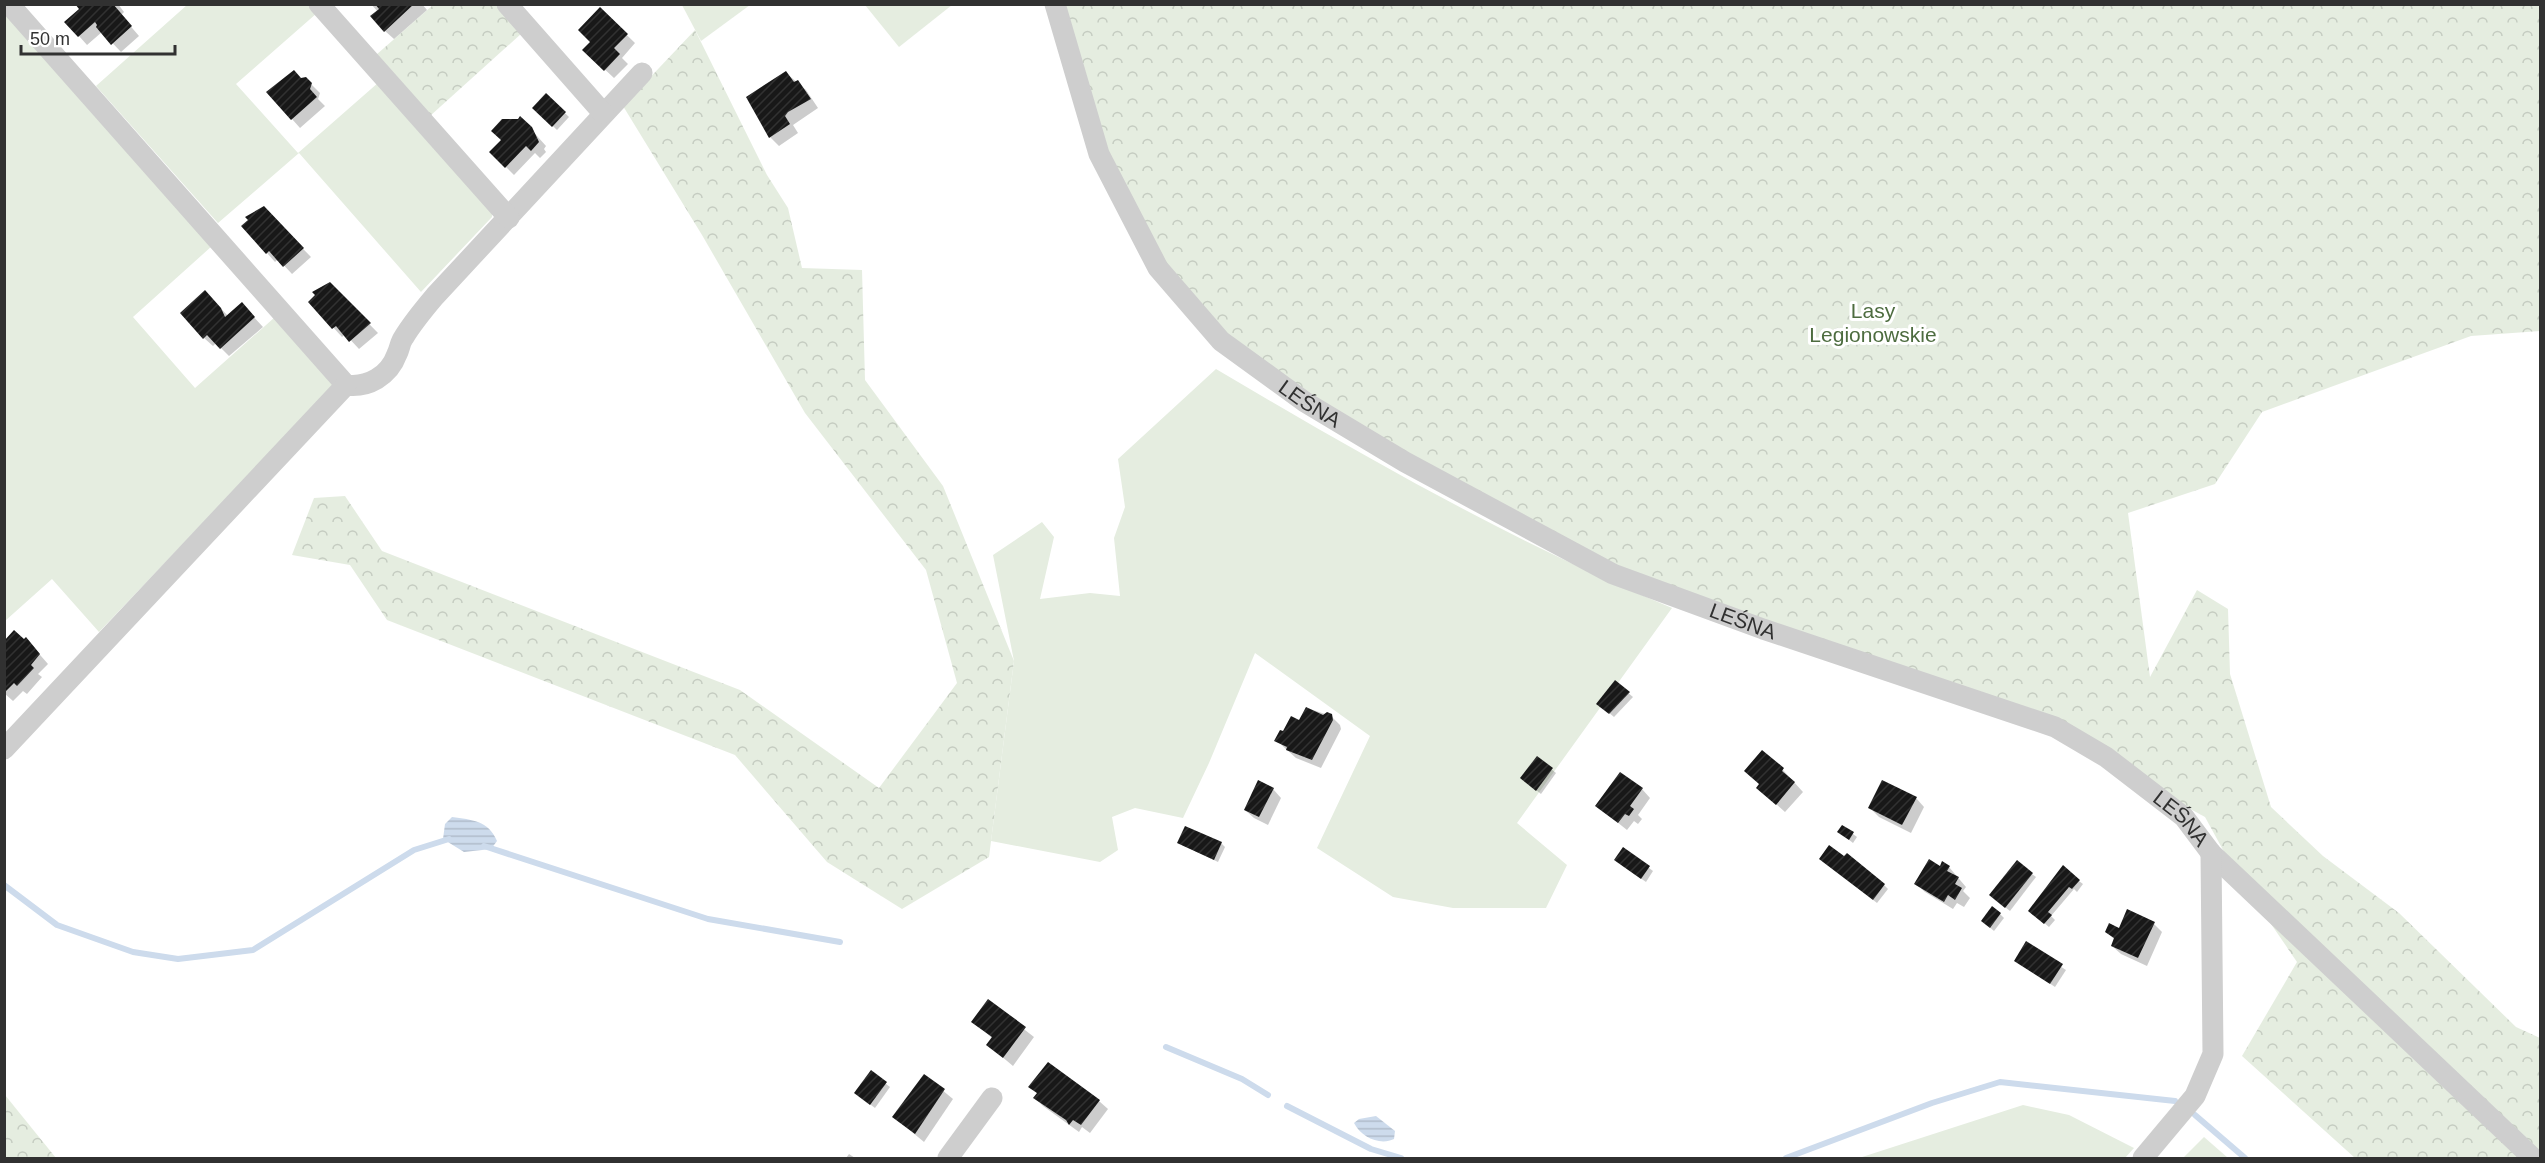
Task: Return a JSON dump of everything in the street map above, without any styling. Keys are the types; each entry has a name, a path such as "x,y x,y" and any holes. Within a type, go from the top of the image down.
{"street":[{"path":"9,4 346,385 359,387 373,382 385,372 397,356 402,340 414,321 642,73"},
{"path":"319,4 508,218"},
{"path":"507,4 603,113"},
{"name":"LEŚNA","path":"1055,4 1099,154 1158,267 1221,341 1305,402 1405,462 1613,574 1763,629 2055,727 2106,757 2184,817 2211,853 2533,1158"},
{"path":"4,749 346,385"},
{"path":"2143,1158 2194,1096 2213,1054 2211,853"},
{"path":"948,1158 992,1098"}],"green space":[{"path":"187,5 309,5 317,13 236,84 298,153 379,82 492,211 492,217 421,292 299,153 218,223 96,86"},
{"path":"433,5 497,5 522,33 430,116 376,55"},
{"path":"682,5 750,5 701,41"},
{"path":"865,5 952,5 899,47"},
{"name":"Lasy Legionowskie","path":"1063,5 2540,5 2540,331 2471,336 2262,412 2215,484 2128,513 2150,677 2197,590 2228,609 2230,674 2271,807 2323,856 2399,913 2516,1027 2540,1038 2540,1158 2355,1158 2242,1056 2297,962 2234,870 2205,817 2063,739 1599,558 1308,398 1224,334 1164,267 1098,142"},
{"path":"4,10 212,246 133,317 195,388 275,317 335,384 99,632 52,579 5,621"},
{"path":"695,30 767,175 788,208 802,268 862,270 865,380 943,486 1014,661 989,857 902,909 827,862 735,755 387,620 350,565 292,555 314,498 345,496 382,551 740,690 879,788 957,683 926,570 805,413 702,235 623,106"},
{"path":"1216,369 1384,466 1497,527 1672,608 1517,823 1567,865 1546,908 1453,908 1393,897 1317,848 1370,736 1255,653 1209,763 1183,818 1135,808 1112,817 1118,850 1100,862 991,841 1014,661 993,555 1042,522 1054,537 1040,599 1090,593 1120,596 1114,538 1125,507 1118,459"},
{"path":"5,1095 56,1158 5,1158"},
{"path":"2023,1105 2069,1115 2134,1148 2125,1158 1859,1158"},
{"path":"2204,1137 2228,1158 2183,1158"}],"water":[{"path":"452,817 479,822 489,829 497,841 491,849 464,852 443,839 445,824"},
{"path":"1376,1116 1395,1131 1394,1139 1377,1141 1371,1139 1354,1123 1359,1119"}],"building":[{"path":"75,4 113,4 132,26 111,45 96,27 95,22 78,37 64,22 79,9"},
{"path":"375,4 414,4 384,32 370,16 379,9"},
{"path":"600,7 628,34 614,48 620,54 604,71 582,50 590,42 578,30"},
{"path":"294,70 301,78 306,77 312,83 310,89 317,97 291,120 266,92"},
{"path":"786,71 794,82 798,80 811,99 788,112 785,116 790,124 769,138 746,97"},
{"path":"546,93 566,112 552,127 532,108"},
{"path":"520,116 532,127 539,142 531,151 526,146 505,168 489,152 501,140 491,131 502,119 518,119"},
{"path":"264,206 304,248 283,267 269,251 266,254 241,226 248,220 245,217"},
{"path":"330,282 371,323 349,342 336,326 332,329 308,302 315,295 312,292"},
{"path":"205,290 221,308 225,317 242,302 255,317 220,349 207,335 203,339 180,313"},
{"path":"14,630 24,639 26,637 40,654 31,665 34,668 17,686 14,683 4,693 4,641"},
{"path":"1615,680 1630,692 1609,714 1596,704"},
{"path":"1306,707 1323,715 1327,712 1332,714 1333,720 1312,760 1286,750 1287,747 1274,741 1280,730 1283,731 1291,716 1299,720"},
{"path":"1762,750 1784,768 1782,771 1795,782 1776,805 1756,788 1759,784 1744,771"},
{"path":"1537,756 1553,768 1536,791 1520,778"},
{"path":"1620,772 1643,788 1630,806 1634,809 1629,816 1625,814 1618,823 1595,806"},
{"path":"1258,780 1274,788 1259,817 1244,810"},
{"path":"1882,780 1917,797 1902,825 1868,808"},
{"path":"1842,825 1854,832 1849,840 1837,832"},
{"path":"1185,826 1222,842 1214,860 1177,843"},
{"path":"1829,845 1844,856 1847,853 1885,884 1873,900 1819,859"},
{"path":"1623,847 1650,866 1641,879 1614,860"},
{"path":"1929,859 1940,866 1942,861 1950,866 1947,871 1959,877 1955,884 1962,888 1955,900 1948,895 1944,902 1914,884"},
{"path":"2017,860 2033,873 2005,908 1989,895"},
{"path":"2063,865 2080,880 2072,889 2069,887 2048,912 2052,915 2044,924 2028,911"},
{"path":"1992,906 2001,913 1990,928 1981,921"},
{"path":"2127,909 2155,922 2138,958 2111,946 2114,938 2105,932 2109,923 2119,928"},
{"path":"2026,941 2063,964 2050,984 2014,961"},
{"path":"988,999 1026,1027 1003,1058 986,1045 992,1037 971,1022"},
{"path":"1048,1062 1100,1100 1081,1125 1073,1120 1069,1125 1066,1120 1033,1098 1037,1093 1028,1087"},
{"path":"871,1070 887,1082 870,1105 854,1093"},
{"path":"924,1074 945,1089 915,1134 892,1117"}],"waterway":[{"path":"4,885 57,925 133,952 178,959 253,950 414,850 449,839"},
{"path":"484,846 708,919 840,942"},
{"path":"1166,1047 1242,1079 1268,1095"},
{"path":"1786,1158 1932,1103 2000,1082 2175,1101"},
{"path":"1287,1106 1371,1149 1401,1158"},
{"path":"2195,1115 2245,1158"}]}
